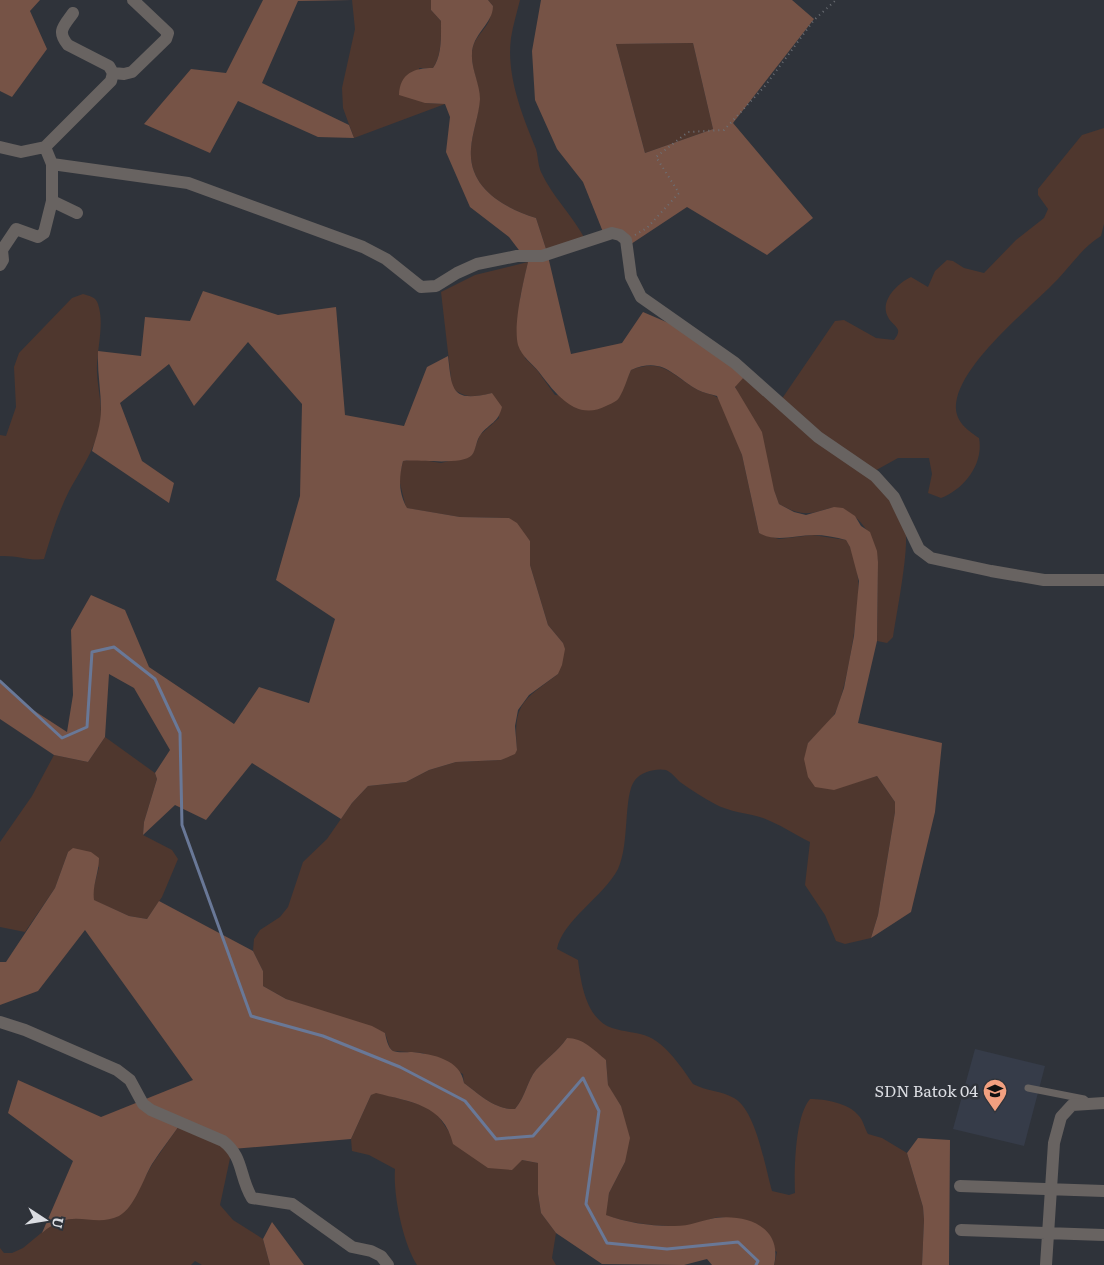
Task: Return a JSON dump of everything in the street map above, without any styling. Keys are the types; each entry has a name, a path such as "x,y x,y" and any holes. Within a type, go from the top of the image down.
{"street":[{"path":"113,73 124,74 132,72 166,39 168,33 133,0"},
{"path":"0,147 21,152 45,147 111,81 113,73 109,66 68,45 64,41 61,35 62,30 73,13"},
{"path":"0,265 2,250 16,229 38,237 44,233 52,200 52,164 45,147"},
{"path":"52,164 123,173 200,186 363,247 386,258 421,287 436,286 457,272 477,264 517,256 542,256 612,234 620,235 626,240 631,277 641,297 735,363 818,437 875,476 894,497 919,549 931,558 1044,580 1104,580"},
{"path":"52,200 77,213"},
{"path":"0,1022 25,1030 117,1070 130,1080 143,1104 151,1110 223,1141 231,1148 238,1156 246,1188 252,1198 273,1199 292,1204 352,1247 376,1253 388,1265"},
{"path":"1046,1265 1054,1143 1061,1118 1072,1105 1104,1103"},
{"path":"960,1186 1104,1191"},
{"path":"961,1230 1104,1235"}],"lane":[{"path":"1028,1088 1084,1099 1089,1104"}],"path":[{"path":"626,240 647,228 679,193 656,157 688,132 724,130 765,86 814,20 836,0"}],"shaded area":[{"path":"0,0 40,0 30,11 47,49 12,97 0,91"},
{"path":"263,0 352,0 298,1 262,83 349,125 354,138 318,137 238,101 210,153 144,124 191,69 226,73"},
{"path":"352,0 431,0 431,10 441,21 439,51 433,68 419,68 425,103 445,104 354,138 343,108 342,88 355,29"},
{"path":"431,0 488,0 493,6 490,18 475,41 472,54 480,99 471,149 472,163 475,175 490,194 512,208 536,218 547,252 571,354 622,343 643,312 706,339 745,376 735,387 762,432 774,490 779,504 794,512 806,515 834,507 843,508 855,516 861,526 870,532 877,551 878,562 877,641 858,723 942,743 935,812 911,912 871,938 878,915 895,802 877,776 834,790 815,787 808,777 804,759 808,743 835,714 844,688 854,636 859,581 850,547 846,540 830,536 814,535 773,538 759,533 742,455 717,396 698,390 660,366 651,365 631,370 616,401 595,410 585,410 576,408 559,396 525,356 518,345 517,327 519,304 528,262 509,237 470,207 446,152 450,117 445,104 425,103 399,95 402,82 409,73 420,69 433,68 436,63 440,46 441,21 431,10"},
{"path":"488,0 520,0 511,38 510,52 516,95 536,149 541,172 585,239 547,252 536,218 512,208 490,194 475,175 472,163 471,149 479,100 472,49 490,19 493,6"},
{"path":"541,0 792,0 814,19 733,123 813,218 767,255 687,207 628,246 603,232 583,182 557,149 535,100 532,51","holes":["693,43 713,129 645,153 616,44"]},
{"path":"693,43 713,129 645,153 616,44"},
{"path":"1104,128 1104,224 1101,236 1084,250 1058,279 1000,335 973,367 963,383 957,398 956,411 960,422 979,438 980,448 978,457 971,474 957,488 941,498 928,493 932,474 929,458 898,458 871,473 895,507 905,529 906,538 906,550 893,637 887,643 877,641 878,562 870,536 859,520 844,510 832,508 804,513 794,511 779,504 735,386 745,376 779,403 835,321 844,320 876,338 894,340 898,330 888,317 886,311 886,305 891,293 911,277 928,287 935,271 947,260 953,261 964,268 984,273 1016,240 1044,218 1048,209 1038,195 1038,189 1082,135"},
{"path":"528,262 520,298 525,358 537,370 555,395 618,399 631,370 651,366 667,370 701,392 714,396 722,402 742,455 759,533 779,539 813,535 846,540 851,548 856,564 858,579 855,627 848,670 839,705 834,715 808,743 834,789 877,776 895,802 878,915 871,938 845,944 836,941 825,915 805,885 810,842 763,818 726,809 715,804 684,785 666,770 649,771 638,777 631,787 624,847 618,869 612,879 567,928 560,939 557,949 578,960 586,999 596,1017 603,1023 612,1028 640,1034 655,1040 674,1058 693,1084 734,1098 742,1104 759,1140 772,1191 789,1195 795,1193 795,1158 798,1130 805,1107 810,1099 829,1101 849,1108 860,1118 868,1134 882,1138 907,1153 923,1207 922,1265 774,1265 777,1252 726,1218 717,1217 689,1226 668,1226 635,1223 605,1215 609,1193 625,1162 621,1106 608,1086 606,1060 567,1038 536,1070 515,1109 508,1109 494,1104 464,1083 463,1074 423,1053 393,1051 390,1048 385,1033 286,999 263,986 263,971 253,951 254,939 260,930 280,917 288,907 303,862 327,839 352,803 368,786 406,782 429,770 456,762 501,760 517,750 517,723 522,705 558,674 563,643 548,625 530,565 530,541 509,518 460,517 406,508 399,479 403,461 417,459 441,463 472,455 480,435 499,418 492,393 470,396 461,394 452,387 441,292 475,275"},
{"path":"203,291 278,315 336,307 345,415 404,426 427,367 448,356 451,378 456,391 461,395 468,396 492,393 502,407 496,420 479,436 472,455 467,458 450,461 403,461 400,485 407,508 460,517 509,518 517,523 530,541 530,565 548,625 563,643 565,649 558,674 529,695 518,710 515,726 517,750 515,754 501,760 456,762 429,770 406,782 368,786 352,803 341,819 252,763 206,820 175,805 143,835 144,822 157,779 155,773 170,750 134,688 109,674 105,737 88,762 54,755 0,719 0,680 30,708 67,732 73,695 71,630 91,595 125,610 149,667 234,724 259,687 309,703 335,619 276,580 300,496 302,404 248,342 194,406 169,364 120,403 142,461 174,483 169,503 92,451 101,415 98,351 141,356 145,317 190,321"},
{"path":"83,294 96,300 100,312 97,373 101,415 99,430 90,454 65,499 44,559 0,556 0,435 6,436 16,407 14,367 19,353 72,298"},
{"path":"105,737 155,773 157,779 144,822 143,835 172,850 178,859 162,897 147,919 129,916 93,900 93,890 99,867 68,852 55,888 25,932 0,927 0,842 32,796 54,755 88,762"},
{"path":"73,848 91,852 99,858 94,900 129,916 147,919 159,901 253,951 263,971 263,986 286,999 372,1026 385,1033 393,1051 420,1053 445,1060 458,1069 464,1083 501,1107 515,1109 536,1070 567,1038 583,1042 606,1060 608,1085 621,1106 630,1138 625,1162 609,1193 606,1215 629,1222 662,1226 683,1226 727,1217 750,1221 768,1232 773,1241 775,1252 774,1265 712,1265 707,1259 684,1265 602,1264 556,1233 541,1213 538,1194 538,1163 522,1160 512,1170 488,1168 453,1144 449,1131 442,1120 434,1113 413,1103 376,1093 371,1095 351,1139 232,1149 181,1123 152,1164 134,1200 125,1212 109,1219 63,1220 42,1233 73,1161 8,1113 18,1080 101,1117 193,1080 85,930 38,991 0,1005 0,962 6,962 55,888 68,852"},
{"name":"SDN Batok 04","path":"975,1049 1045,1066 1024,1146 953,1129"},
{"path":"376,1092 435,1111 451,1135 522,1160 538,1163 538,1194 541,1213 556,1233 552,1258 556,1265 417,1265 403,1232 397,1205 395,1169 369,1155 352,1151 351,1139 371,1095"},
{"path":"181,1123 232,1149 220,1205 233,1220 263,1239 270,1265 202,1265 195,1261 191,1265 0,1265 0,1248 4,1253 12,1253 23,1248 52,1224 66,1218 103,1219 130,1204 153,1163"},
{"path":"918,1138 950,1140 949,1265 922,1265 923,1207 907,1153"},
{"path":"272,1222 304,1265 270,1265 263,1239"}],"waterway":[{"path":"0,681 62,738 87,727 92,652 114,647 155,679 180,733 182,825 251,1016 323,1036 400,1067 465,1101 496,1139 533,1136 583,1078 599,1111 586,1204 607,1243 667,1249 738,1242 758,1261 756,1265"}],"place":[{"name":"SDN Batok 04","path":"995,1112"}]}
